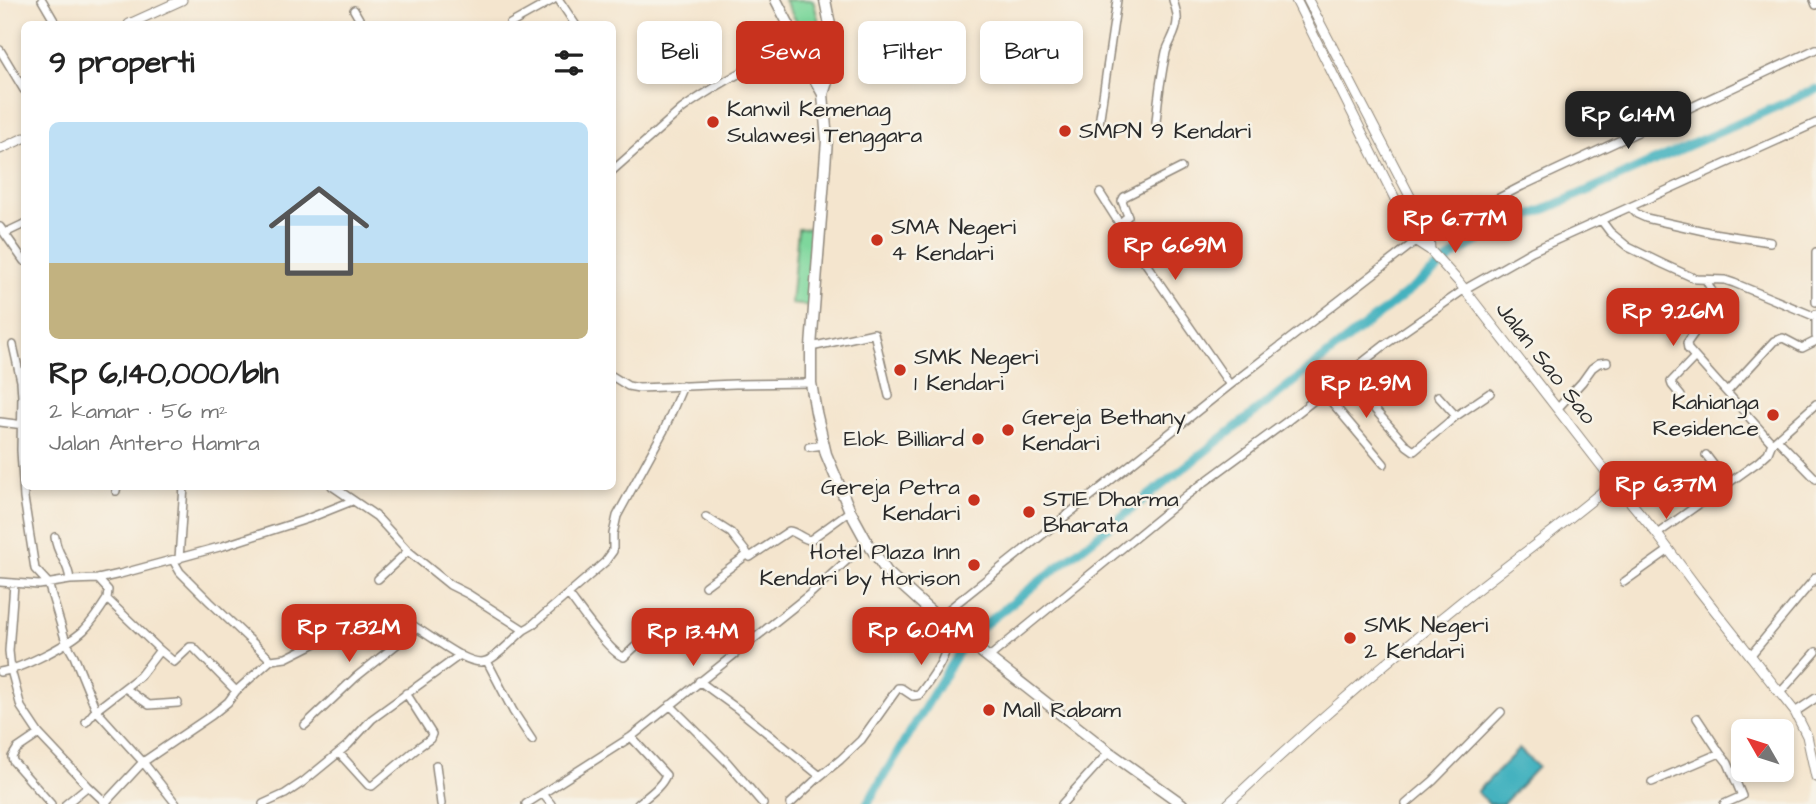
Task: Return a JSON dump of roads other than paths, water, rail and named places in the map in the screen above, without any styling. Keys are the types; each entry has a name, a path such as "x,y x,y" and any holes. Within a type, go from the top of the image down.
{"highway":[{"path":"776,0 787,21"},
{"path":"825,0 829,21"},
{"path":"818,84 823,94"},
{"path":"826,84 823,94 827,140 811,347 811,383 824,445 850,511 887,572 937,618 1109,752 1182,804"}],"street":[{"path":"42,0 54,21"},
{"path":"136,21 182,0"},
{"path":"515,21 553,0"},
{"path":"559,0 573,21"},
{"path":"1099,124 1117,0"},
{"path":"1156,122 1166,55 1177,25 1173,0"},
{"path":"1296,0 1416,241"},
{"path":"1308,0 1429,233 1430,250"},
{"path":"354,10 360,21"},
{"path":"937,618 1416,241 1522,186 1816,49"},
{"path":"0,50 21,85"},
{"path":"616,167 682,109 736,76"},
{"path":"984,654 1461,285 1532,250 1816,122"},
{"path":"0,149 21,139"},
{"path":"1119,224 1129,216 1122,201 1124,197 1181,168"},
{"path":"1100,193 1230,385"},
{"path":"1630,207 1646,218 1770,242"},
{"path":"1601,220 1610,232 1628,247 1684,274 1696,279 1734,283 1816,316 1816,336"},
{"path":"21,225 3,230 21,257"},
{"name":"Jalan Sao Sao","path":"1416,241 1430,250 1461,285 1795,712 1807,736 1816,776"},
{"path":"1119,256 1133,245"},
{"path":"1816,252 1816,302"},
{"path":"1706,280 1713,293 1714,305 1687,343 1688,349 1775,441 1816,479"},
{"path":"811,347 874,333 889,396"},
{"path":"1727,392 1774,341 1783,338 1802,348 1816,341"},
{"path":"13,345 21,381"},
{"path":"1681,396 1671,382 1694,358"},
{"path":"1558,408 1592,368 1607,362"},
{"path":"1345,376 1412,451 1490,393"},
{"path":"616,378 631,387 811,383"},
{"path":"13,584 9,651 21,707 39,734 106,803 143,762 212,715 271,660 286,658 379,611 389,612 460,655 479,662 487,661 612,554 613,526 617,516 660,439 683,386"},
{"path":"1324,393 1384,464"},
{"path":"1438,396 1456,416"},
{"path":"1657,534 1764,457 1775,441 1816,404"},
{"path":"0,422 21,425"},
{"path":"809,447 824,445"},
{"path":"1706,455 1728,484"},
{"path":"1228,804 1407,645 1614,482"},
{"path":"24,490 35,569 48,583 66,642 96,710 176,804"},
{"path":"184,490 176,560 180,572 271,660"},
{"path":"337,490 376,516 408,551 450,585 524,630"},
{"path":"0,582 39,585 120,574 176,560 307,519 352,501"},
{"path":"705,586 747,555 752,556 789,531 810,540 850,511"},
{"path":"706,517 731,533 747,555"},
{"path":"55,537 58,551 68,565 70,580"},
{"path":"526,804 631,737 810,594 867,542"},
{"path":"1624,582 1669,550"},
{"path":"378,579 408,551"},
{"path":"26,584 35,569"},
{"path":"0,671 11,670 33,661 84,630 107,599 108,590 120,574"},
{"path":"1750,656 1816,577"},
{"path":"97,579 108,590"},
{"path":"568,594 607,644 620,656 624,657 636,646"},
{"path":"107,599 174,662 190,647 194,647 236,691"},
{"path":"305,725 363,670 416,629"},
{"path":"790,804 861,740 898,688 913,696 919,695 946,652 952,630"},
{"path":"86,722 96,710 140,676 160,650"},
{"path":"1780,692 1816,652"},
{"path":"263,804 303,782 339,753 372,719 460,655"},
{"path":"487,661 513,711 532,740"},
{"path":"699,681 820,776"},
{"path":"125,688 149,705 178,703"},
{"path":"339,753 368,785 372,786 430,739 432,734 429,727 406,693"},
{"path":"1795,712 1816,698"},
{"path":"670,705 727,762 763,804"},
{"path":"1406,804 1433,781 1501,712"},
{"path":"1697,718 1728,763 1743,800 1724,804"},
{"path":"39,734 12,757 51,804"},
{"path":"631,737 666,775 655,790 638,804"},
{"path":"1062,804 1109,752"},
{"path":"1652,782 1720,752"},
{"path":"436,765 441,804"},
{"path":"66,804 88,786"},
{"path":"543,794 551,804"}],"water":[{"path":"1519,749 1538,767 1503,804 1489,804 1477,792"}],"waterway":[{"path":"867,804 958,653 975,632 1456,254 1492,233 1816,89"}],"place":[{"name":"Kanwil Kemenag Sulawesi Tenggara","path":"713,122"},
{"name":"SMPN 9 Kendari","path":"1065,131"},
{"name":"SMA Negeri 4 Kendari","path":"877,240"},
{"name":"SMK Negeri 1 Kendari","path":"900,370"},
{"name":"Kahianga Residence","path":"1773,415"},
{"name":"Gereja Bethany Kendari","path":"1008,430"},
{"name":"Elok Billiard","path":"978,439"},
{"name":"Gereja Petra Kendari","path":"974,500"},
{"name":"STIE Dharma Bharata","path":"1029,512"},
{"name":"Hotel Plaza Inn Kendari by Horison","path":"974,565"},
{"name":"SMK Negeri 2 Kendari","path":"1350,638"},
{"name":"Mall Rabam","path":"989,710"}]}
